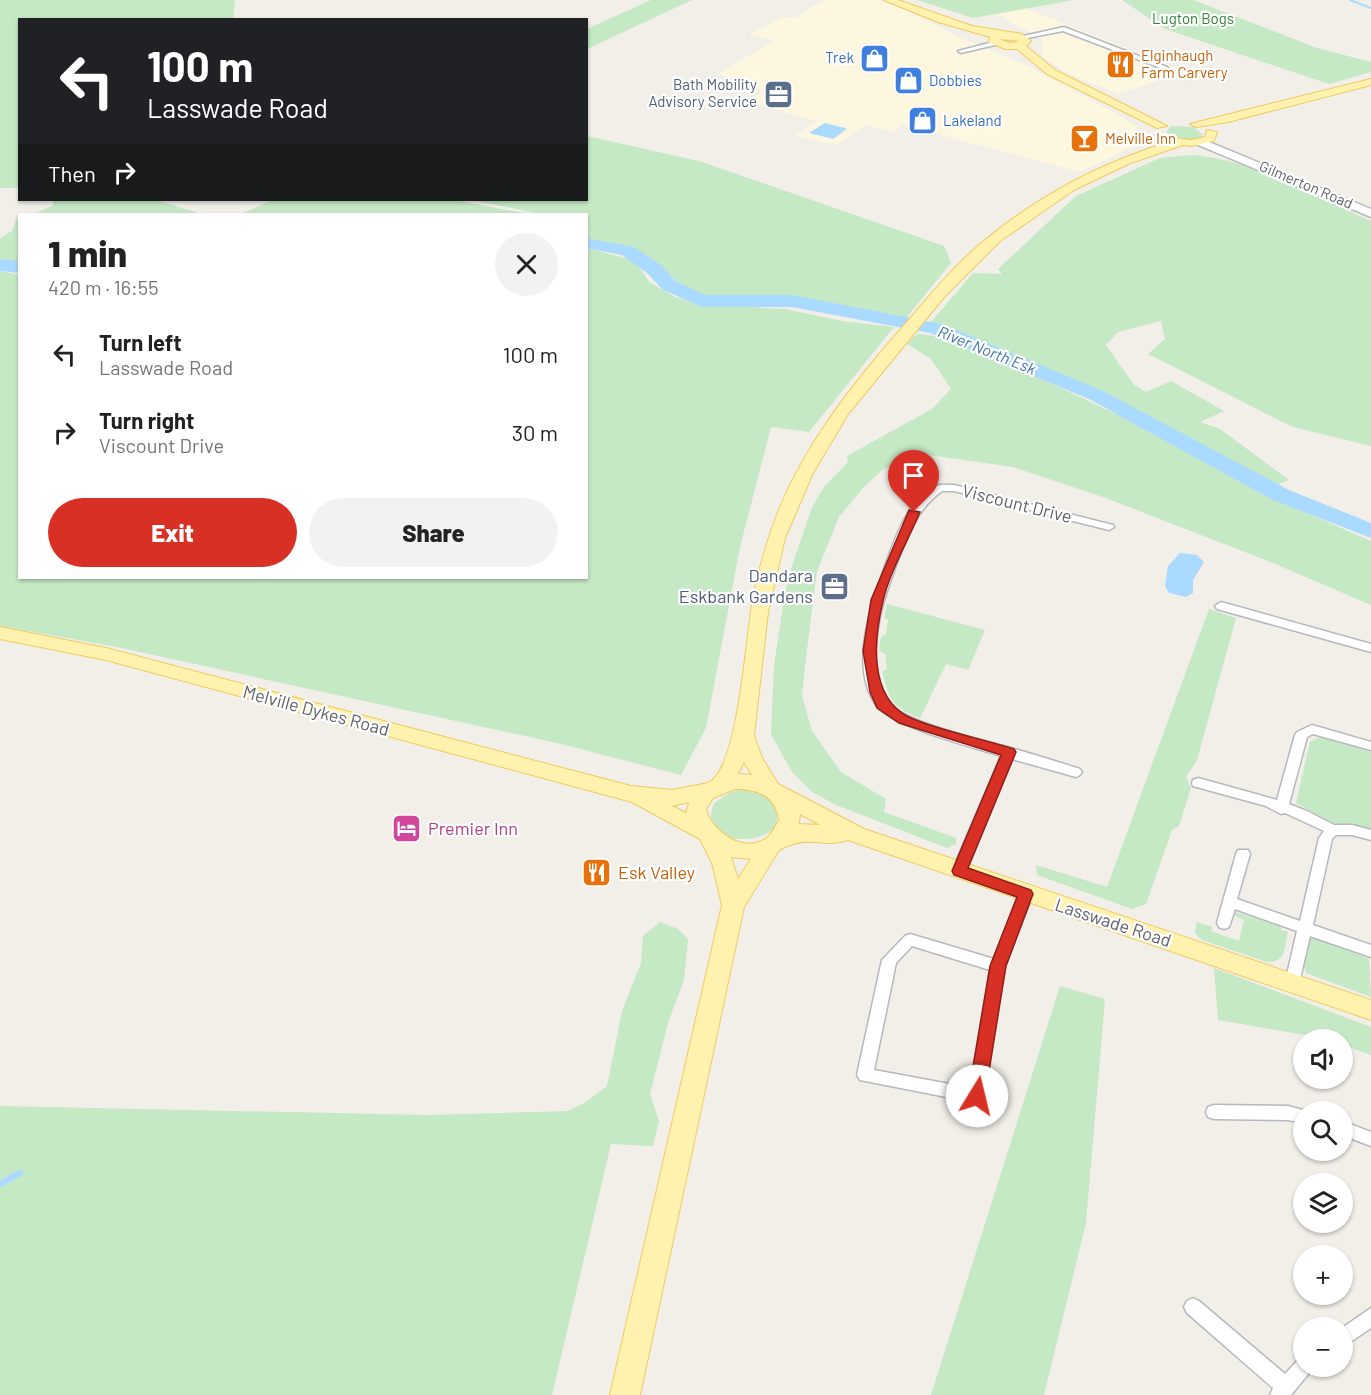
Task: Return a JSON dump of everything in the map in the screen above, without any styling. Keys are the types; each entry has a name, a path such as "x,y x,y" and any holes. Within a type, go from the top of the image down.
{"main road":[{"path":"889,0 997,39 1021,41 1051,72 1169,126 1228,119 1371,82"},
{"path":"734,905 723,862 705,835 696,816 698,803 715,788 735,759 744,735 750,674 767,573 796,489 846,403 882,359 971,260 1019,220 1069,187 1139,154 1181,142 1207,138 1228,119"},
{"path":"1196,124 1207,138"},
{"path":"1169,126 1181,142"},
{"path":"1139,154 1169,126"},
{"name":"Gilmerton Road","path":"1207,138 1240,158 1371,213"},
{"name":"Melville Dykes Road","path":"0,633 106,654 631,794 672,798 715,788"},
{"path":"625,1395 734,905 790,821 786,802 775,791 752,759 744,735"},
{"path":"715,788 746,781 775,791"},
{"name":"Lasswade Road","path":"775,791 856,835 1371,1010"},
{"name":"Melville Dykes Road","path":"631,794 705,835"},
{"name":"Lasswade Road","path":"776,842 799,832 815,831 856,835"},
{"path":"705,835 723,847 740,851 757,850 776,842"}],"street":[{"path":"1021,41 1064,28 1165,68"},
{"path":"961,51 997,39"},
{"name":"Viscount Drive","path":"1076,772 904,720 882,704 876,692 870,651 877,600 911,516 934,491 946,487 1109,527"},
{"path":"1221,606 1247,608 1371,648"},
{"path":"1281,808 1301,735 1312,729 1371,746"},
{"path":"959,871 1009,752"},
{"path":"1198,783 1281,808 1323,823 1332,830"},
{"path":"1292,983 1303,928 1326,838 1332,830 1340,828 1371,836"},
{"path":"1224,923 1243,854"},
{"path":"998,966 910,940 889,960 865,1075 977,1096 998,966 1026,894"},
{"path":"1230,902 1371,951"},
{"path":"1214,1112 1293,1114"},
{"path":"1353,1132 1371,1139"},
{"path":"1193,1306 1282,1390 1294,1377"},
{"path":"1353,1331 1371,1317"}],"shaded area":[{"path":"828,0 879,0 903,9 963,39 1026,65 1115,113 1136,126 1142,138 1134,146 1080,172 903,125 891,132 867,125 836,145 795,136 816,121 746,101 764,91 742,84 746,82 717,74 775,41 750,35 752,33 783,17 797,18 809,8"},
{"path":"1027,9 1184,71 1119,94 1067,73 1042,56 1042,39 997,14"}],"green space":[{"path":"0,0 235,0 233,18 18,18 18,188 0,188"},
{"path":"651,0 692,0 588,49 588,29"},
{"path":"917,0 1074,0 973,18"},
{"name":"Lugton Bogs","path":"1122,0 1193,0 1317,48 1371,62 1371,72 1329,84 1165,29"},
{"path":"1171,126 1194,127 1203,135 1190,140 1179,139 1166,132"},
{"path":"588,136 699,161 944,246 951,263 906,318 813,301 721,300 687,291 659,264 637,253 618,245 588,240 588,213 536,213 477,201 588,201"},
{"path":"1192,155 1214,158 1260,171 1371,221 1371,446 1293,427 1148,354 1165,339 1161,321 1118,332 1106,345 1134,385 1146,392 1171,381 1224,411 1200,422 1220,429 1289,480 1277,485 1104,394 1001,349 931,322 973,273 1002,274 998,269 1076,196 1160,158"},
{"path":"54,201 159,201 199,213 36,213 52,206"},
{"path":"270,201 459,201 524,213 243,213"},
{"path":"18,219 18,262 0,259 0,238 12,231"},
{"path":"588,248 636,261 649,282 675,297 698,304 785,309 842,321 894,327 809,432 771,427 740,547 706,728 681,775 557,743 117,647 0,626 0,271 18,275 18,579 588,579"},
{"path":"918,334 943,337 986,353 1148,429 1279,501 1371,541 1371,605 1268,561 1103,497 1013,467 922,454 882,470 862,489 839,517 817,571 802,696 812,731 841,772 886,799 884,812 956,838 956,844 947,848 836,805 812,792 792,772 771,734 774,665 785,594 812,507 824,487 848,462 847,456 932,409 951,389 931,359 906,343"},
{"path":"887,604 985,630 968,670 946,664 920,718 897,706 890,696 882,672 887,669 885,654 879,651 881,637 886,634 888,620 884,618"},
{"path":"1209,609 1236,618 1197,760 1186,777 1191,788 1179,826 1172,830 1146,904 1132,909 1037,875 1036,865 1107,887"},
{"path":"1321,737 1371,752 1371,831 1333,823 1296,803 1310,742"},
{"path":"742,790 765,795 778,810 776,827 766,834 742,839 730,838 714,826 711,816 714,803 731,792"},
{"path":"1235,912 1282,926 1281,930 1288,932 1284,953 1278,960 1267,962 1202,940 1195,933 1197,922 1212,927 1211,931 1239,941 1244,920 1231,914"},
{"path":"660,922 678,929 688,939 684,980 668,1023 650,1094 659,1121 653,1146 611,1144 552,1395 0,1395 0,1106 427,1115 568,1111 586,1102 607,1086 622,1011 641,963 643,936"},
{"path":"1314,937 1369,959 1371,997 1306,973 1304,966 1310,938"},
{"path":"1214,968 1371,1027 1371,1055 1353,1049 1353,1029 1293,1029 1293,1033 1218,1020"},
{"path":"1060,986 1105,999 1086,1223 1044,1395 931,1395"}],"water":[{"path":"825,123 847,129 833,139 809,133"},
{"path":"1180,553 1197,555 1204,562 1193,580 1193,593 1186,597 1169,593 1165,586 1168,566"}],"waterway":[{"path":"1350,0 1371,8"},
{"name":"River North Esk","path":"588,243 628,251 654,269 670,286 702,301 792,301 856,315 935,328 1096,395 1281,495 1371,531"},
{"name":"River North Esk","path":"0,265 18,267"},
{"path":"0,1184 20,1173"}],"place":[{"name":"Trek","path":"875,58"},
{"name":"Elginhaugh Farm Carvery","path":"1120,65"},
{"name":"Dobbies","path":"908,81"},
{"name":"Bath Mobility Advisory Service","path":"778,94"},
{"name":"Lakeland","path":"922,121"},
{"name":"Melville Inn","path":"1084,139"},
{"name":"Dandara Eskbank Gardens","path":"834,586"},
{"name":"Premier Inn","path":"407,829"},
{"name":"Esk Valley","path":"597,873"}],"route":[{"path":"914,512 877,600 870,651 870,665 876,692 882,704 892,714 904,720 1009,752 959,871 1026,894 998,966 977,1096"}]}
